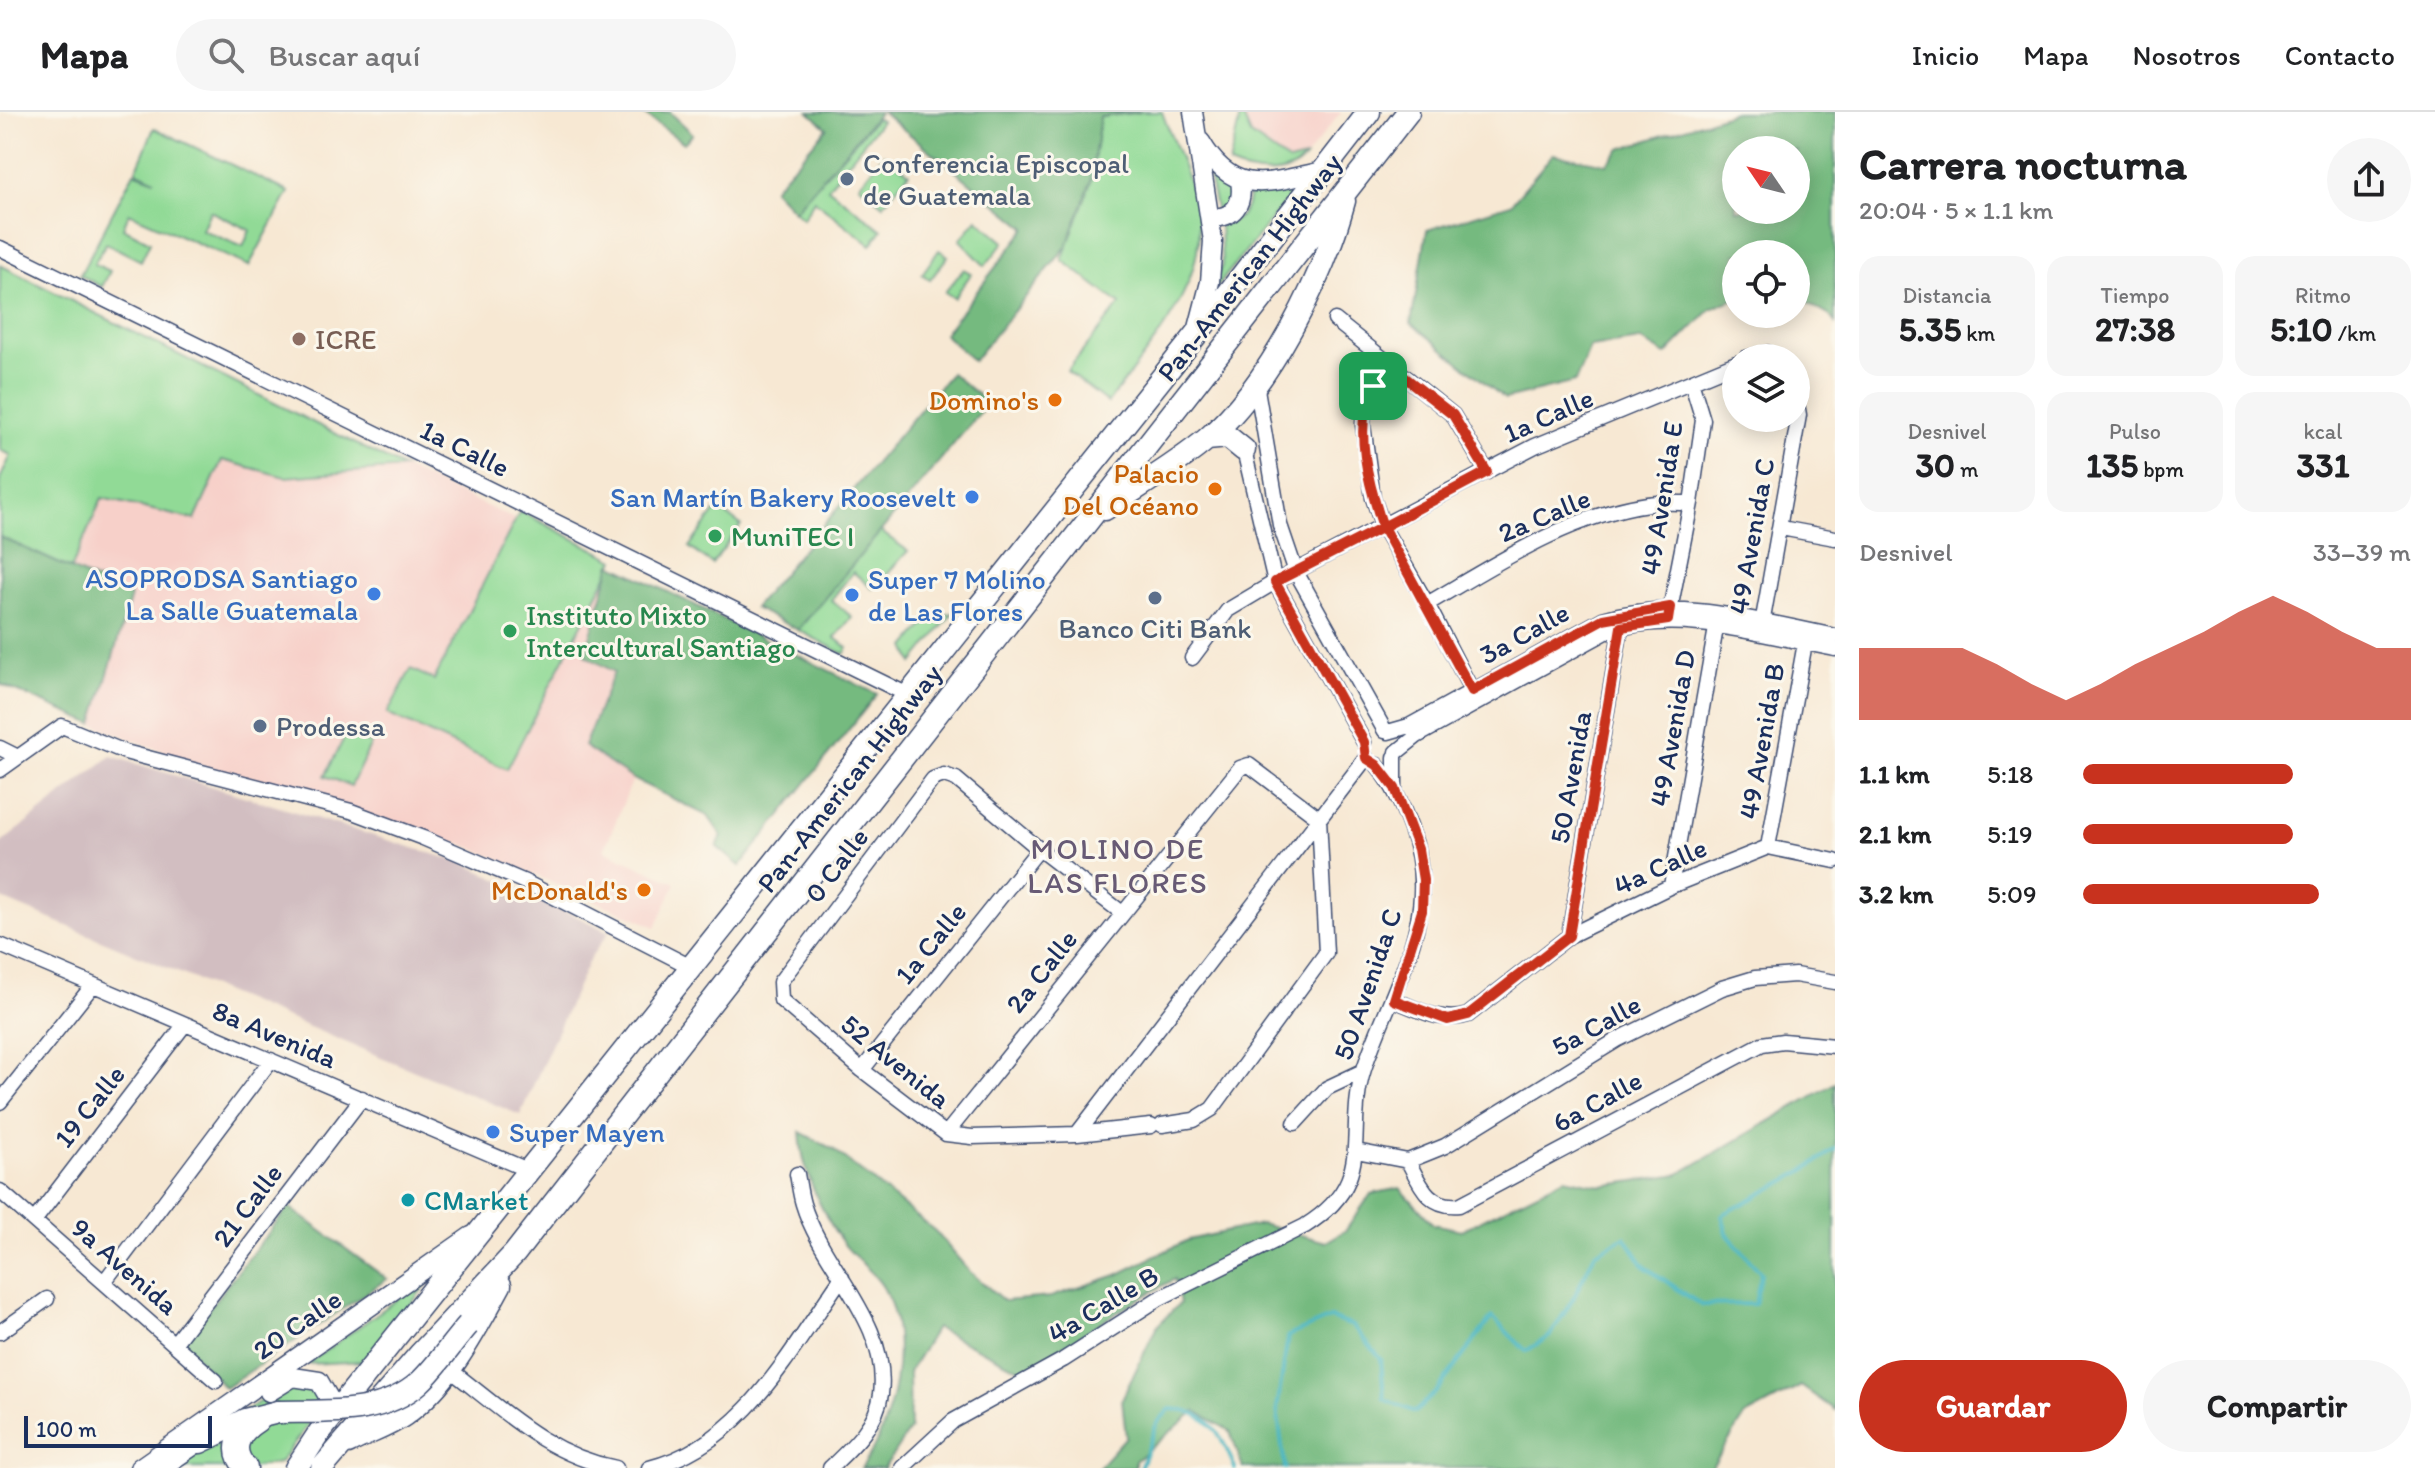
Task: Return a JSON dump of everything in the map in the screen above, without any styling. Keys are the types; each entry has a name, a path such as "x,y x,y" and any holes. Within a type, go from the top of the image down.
{"highway":[{"name":"Pan-American Highway","path":"295,1466 1196,335 1369,112"},
{"name":"Pan-American Highway","path":"322,1468 421,1353 515,1253 1408,112"},
{"path":"1088,521 1207,439 1256,383 1315,284 1346,191"},
{"path":"1207,439 1228,437 1244,450"},
{"path":"665,1061 682,1023 879,770 871,758 847,771"},
{"path":"340,1447 402,1417 424,1398 470,1340 515,1253"},
{"path":"200,1442 237,1423 274,1412 356,1410 386,1403 424,1378 500,1285"},
{"path":"246,1468 237,1455 238,1438 274,1412"}],"main road":[{"path":"1193,112 1211,218 1212,266 1196,335"},
{"path":"1195,131 1218,167 1240,181 1257,183 1323,171"},
{"path":"1211,218 1226,216 1238,207 1240,181"},
{"name":"20 Calle","path":"139,1468 486,1226"},
{"name":"20 Calle","path":"161,1468 282,1382 304,1376 319,1381 329,1392 319,1433"}],"street":[{"name":"1a Calle","path":"0,248 375,425 908,695"},
{"path":"1335,320 1453,415 1487,472"},
{"path":"1389,365 1364,402 1363,425 1373,498 1383,527 1475,697"},
{"name":"1a Calle","path":"1192,658 1228,610 1275,582 1535,446 1722,370"},
{"path":"1256,383 1279,519 1296,572 1386,732 1396,740 1396,754 1386,764 1372,762"},
{"name":"49 Avenida E","path":"1669,614 1691,503 1703,420 1692,384"},
{"name":"49 Avenida C","path":"1761,628 1796,432"},
{"path":"1244,450 1275,582 1364,742 1372,762"},
{"name":"2a Calle","path":"1427,604 1493,566 1581,523 1647,504 1691,503"},
{"path":"1260,523 1279,519"},
{"path":"1781,528 1835,537"},
{"name":"3a Calle","path":"1396,754 1475,697 1603,619 1669,614 1835,636"},
{"name":"3a Calle","path":"1386,732 1409,726 1475,697 1608,631 1669,614 1716,628 1761,628 1805,643 1835,649"},
{"name":"50 Avenida","path":"1569,936 1621,627"},
{"name":"49 Avenida D","path":"1671,886 1716,628"},
{"name":"49 Avenida B","path":"1768,847 1805,643"},
{"path":"0,770 62,726 125,752 351,811 525,882 691,967"},
{"path":"1364,742 1371,733 1386,732"},
{"path":"0,748 18,757"},
{"name":"50 Avenida C","path":"1395,788 1396,754"},
{"path":"1077,1134 1319,818 1372,762"},
{"name":"50 Avenida C","path":"1338,1198 1356,1156 1363,1071 1394,1000 1422,911 1423,880 1418,849 1395,788 1372,762"},
{"name":"2a Calle","path":"946,1134 1121,912 1240,768 1256,767 1319,818"},
{"name":"0 Calle","path":"780,982 933,779 944,775 956,779 1039,849"},
{"name":"52 Avenida","path":"780,982 781,1000 862,1070 946,1134 972,1137 1077,1134 1157,1126 1204,1116 1321,964 1327,942 1319,818"},
{"path":"1768,847 1835,861"},
{"name":"4a Calle","path":"1394,1000 1448,1020 1468,1015 1569,936 1671,886 1768,847"},
{"path":"1039,849 1121,912"},
{"name":"1a Calle","path":"862,1070 1039,849"},
{"name":"8a Avenida","path":"0,945 530,1171"},
{"name":"5a Calle","path":"1356,1156 1387,1165 1445,1146 1617,1040 1722,988 1755,978 1795,975 1835,982"},
{"path":"0,1102 93,985"},
{"name":"19 Calle","path":"34,1221 185,1024"},
{"name":"6a Calle","path":"1401,1160 1430,1198 1444,1205 1459,1205 1762,1044 1796,1041 1835,1046"},
{"path":"104,1282 271,1060"},
{"path":"1295,1123 1327,1088 1363,1071"},
{"name":"21 Calle","path":"174,1344 362,1098"},
{"path":"797,1174 803,1205 865,1319 879,1362 881,1394 872,1418 856,1443 830,1468"},
{"name":"9a Avenida","path":"0,1191 216,1381"},
{"name":"4a Calle B","path":"902,1468 953,1421 1063,1360 1158,1299 1305,1226 1326,1213 1338,1198"},
{"path":"649,1468 703,1448 733,1424 771,1379 842,1277"},
{"path":"0,1332 47,1299"},
{"path":"449,1369 542,1441 572,1457 616,1468"}],"shaded area":[{"path":"1243,112 1341,112 1305,158 1289,163 1251,135"},
{"path":"221,460 285,477 404,468 611,564 614,671 584,745 633,779 604,850 676,883 656,927 470,847 193,763 93,724 131,596 71,569 102,498 195,520"},
{"path":"111,756 463,863 609,932 590,958 520,1115 0,898 0,844"}],"green space":[{"path":"641,112 670,112 693,134 684,143"},
{"path":"809,112 880,112 794,211 773,189 827,128"},
{"path":"882,112 1141,112 1100,117 1091,181 1067,246 973,361 944,334 1026,228"},
{"path":"1162,112 1192,192 1198,218 1198,244 1193,269 1171,317 1108,403 1067,371 1120,304 1062,260 1091,181 1100,117"},
{"path":"1241,112 1251,135 1289,162 1305,158 1289,170 1269,174 1229,165"},
{"path":"1735,112 1835,112 1835,323 1830,316 1810,304 1810,240 1722,240 1722,304 1711,309 1666,355 1641,340 1590,347 1575,382 1505,399 1411,323 1427,230 1511,204 1553,154 1607,164 1620,149"},
{"name":"Conferencia Episcopal de Guatemala","path":"876,118 881,121 828,188 882,230 871,245 814,200 803,219 794,211"},
{"path":"154,128 289,192 249,266 129,213 123,228 150,242 141,261 106,243 94,264 110,271 102,287 80,275 134,172 155,180 136,171","holes":["210,211 250,230 243,247 202,230"]},
{"name":"Conferencia Episcopal de Guatemala","path":"884,154 909,173 883,205 859,185"},
{"path":"1209,175 1237,192 1238,199 1217,213"},
{"path":"1306,177 1211,294 1222,265 1220,225 1241,215 1247,206 1249,193"},
{"name":"Conferencia Episcopal de Guatemala","path":"977,219 1004,242 985,266 960,240"},
{"name":"Conferencia Episcopal de Guatemala","path":"939,250 948,256 930,280 922,274"},
{"path":"0,265 404,468 285,477 222,460 195,520 102,498 71,569 0,537 0,479 11,455 0,450"},
{"name":"Conferencia Episcopal de Guatemala","path":"964,269 971,274 954,298 945,292"},
{"path":"951,373 988,403 798,630 754,608"},
{"name":"MuniTEC I","path":"718,508 741,525 712,564 689,547"},
{"name":"Instituto Mixto Intercultural Santiago","path":"520,511 615,560 507,769 387,714 411,669 434,680"},
{"path":"880,531 908,551 873,589 853,572 831,600 852,617 835,638 848,648 844,654 798,630"},
{"path":"0,537 131,596 93,724 0,684"},
{"path":"611,564 877,694 740,866 717,847 722,836 708,816 633,779 584,746 614,672 585,655"},
{"path":"953,613 913,663 906,647 931,617"},
{"path":"347,732 371,744 351,786 325,776"},
{"path":"1835,1083 1835,1410 1801,1386 1745,1416 1711,1468 1243,1468 1230,1431 1195,1411 1135,1461 1135,1468 1098,1468 1126,1437 1122,1399 1157,1326 1180,1303 1175,1279 1023,1371 936,1328 909,1372 910,1429 884,1468 861,1468 873,1450 890,1405 898,1356 897,1332 884,1289 843,1243 820,1204 804,1161 800,1132 833,1149 935,1231 969,1271 1004,1301 1051,1297 1117,1275 1188,1240 1261,1224 1326,1242 1346,1230 1371,1194 1400,1188 1433,1224 1462,1230 1565,1178 1602,1186 1679,1174"},
{"path":"289,1207 387,1279 225,1388 182,1342"},
{"path":"438,1270 366,1361 307,1364"},
{"path":"283,1386 313,1389 319,1406 235,1418"},
{"path":"275,1421 311,1421 279,1463 249,1468 175,1468 205,1449"}],"waterway":[{"path":"1285,1468 1277,1409 1288,1336 1330,1318 1353,1326 1381,1359 1384,1399 1415,1412 1436,1392 1492,1317 1526,1351 1550,1336 1573,1299 1595,1253 1625,1237 1644,1266 1701,1305 1755,1304 1761,1273 1727,1234 1722,1215 1802,1172 1835,1149"},
{"path":"1140,1468 1157,1423 1170,1409 1195,1414 1212,1426 1235,1468"}],"place":[{"name":"Conferencia Episcopal de Guatemala","path":"847,179"},
{"name":"ICRE","path":"299,339"},
{"name":"Domino's","path":"1055,400"},
{"name":"Palacio Del Océano","path":"1215,489"},
{"name":"San Martín Bakery Roosevelt","path":"972,497"},
{"name":"MuniTEC I","path":"715,536"},
{"name":"ASOPRODSA Santiago La Salle Guatemala","path":"374,594"},
{"name":"Super 7 Molino de Las Flores","path":"852,595"},
{"name":"Banco Citi Bank","path":"1155,598"},
{"name":"Instituto Mixto Intercultural Santiago","path":"510,631"},
{"name":"Prodessa","path":"260,726"},
{"name":"McDonald's","path":"644,890"},
{"name":"Super Mayen","path":"493,1132"},
{"name":"CMarket","path":"408,1200"}],"district":[{"name":"MOLINO DE LAS FLORES","path":"1118,866"}],"route":[{"path":"1373,386 1364,402 1363,425 1373,498 1383,527 1275,582 1364,742 1363,753 1395,788 1418,849 1423,880 1422,911 1394,1000 1448,1020 1468,1015 1569,936 1621,627 1668,620 1670,607 1639,610 1603,619 1472,691 1383,527 1487,472 1453,415 1389,365 1373,386"}]}
